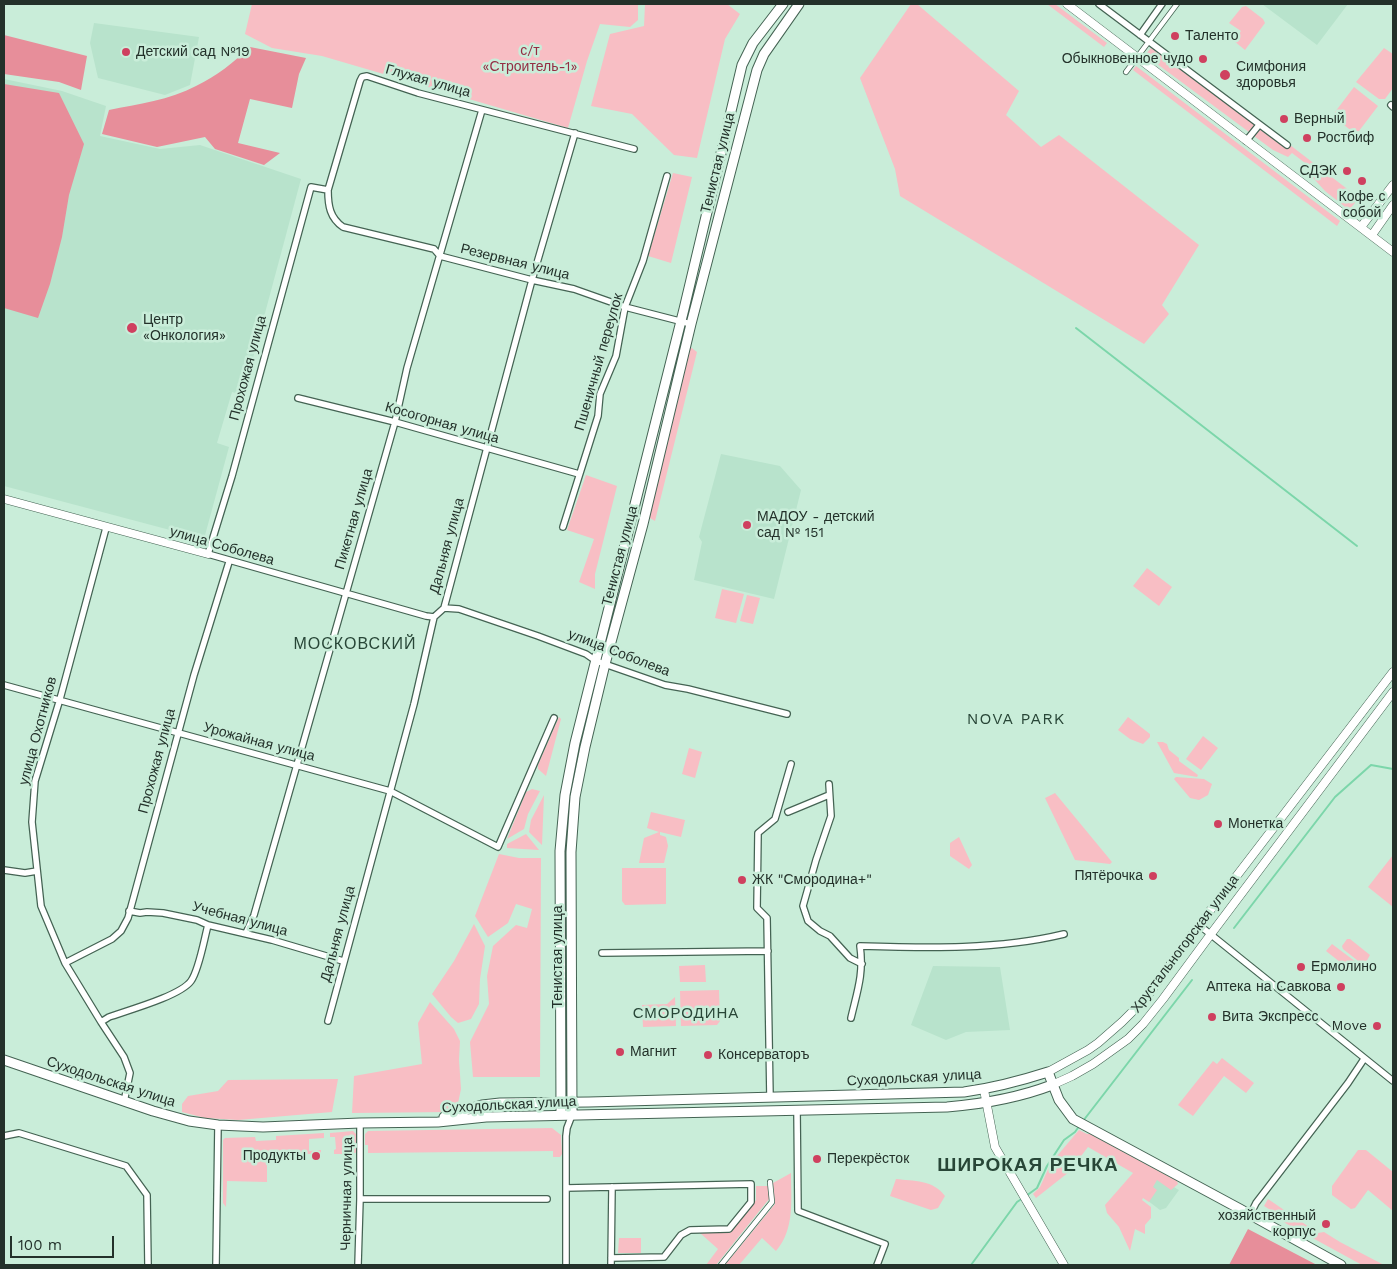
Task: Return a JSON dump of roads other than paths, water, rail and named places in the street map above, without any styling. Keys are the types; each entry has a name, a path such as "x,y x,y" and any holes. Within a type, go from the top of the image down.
{"main road":[{"name":"Тенистая улица","path":"572,1115 571,852 577,788 600,662 742,65 752,44 783,4"},
{"name":"Тенистая улица","path":"561,1115 560,852 565,795 575,743 643,524 691,324 756,70 786,20 799,4"},
{"name":"Суходольская улица","path":"4,1060 124,1102 189,1121 218,1126 263,1127 455,1121 486,1117 867,1109"},
{"name":"Суходольская улица","path":"421,1121 491,1104 937,1094 984,1090 1048,1072"},
{"path":"1048,1072 1058,1100 1073,1119 1341,1265"},
{"name":"Хрустальногорская улица","path":"867,1109 947,1107 986,1102 1033,1092 1052,1085"}],"street":[{"path":"1067,4 1393,252"},
{"path":"1099,4 1287,145"},
{"path":"1140,35 1162,4"},
{"path":"1126,72 1177,4"},
{"name":"Глухая улица","path":"336,221 330,209 328,190 362,77 367,76 418,93 634,149"},
{"name":"Пикетная улица","path":"246,933 254,916 395,422 407,368 482,110"},
{"path":"1246,141 1258,124"},
{"name":"Дальняя улица","path":"328,1021 414,704 434,617 444,608 532,280 576,133"},
{"name":"Пшеничный переулок","path":"563,527 598,416 600,394 616,356 626,307 643,261 666,176"},
{"path":"1361,227 1393,185"},
{"name":"Прохожая улица","path":"208,554 232,476 311,187 328,190"},
{"path":"1372,235 1393,205"},
{"name":"Резервная улица","path":"336,221 343,227 434,249 440,256 574,289 626,307 691,324"},
{"name":"Косогорная улица","path":"298,398 395,422 579,474"},
{"name":"улица Соболева","path":"4,499 434,617"},
{"name":"улица Охотников","path":"106,528 60,700 35,781 32,822 42,906 65,964 124,1057 130,1074 124,1102"},
{"name":"Прохожая улица","path":"65,964 112,939 121,931 128,918 194,676 229,562"},
{"name":"улица Соболева","path":"444,608 459,609 538,636 586,654 600,662 665,685 787,714"},
{"name":"Хрустальногорская улица","path":"1048,1072 1088,1050 1122,1022 1146,998 1199,925 1393,672"},
{"name":"Урожайная улица","path":"4,685 390,791 498,847 554,718"},
{"name":"Хрустальногорская улица","path":"1052,1085 1093,1064 1133,1034 1163,1000 1393,692"},
{"path":"1362,714 1364,722 1370,722"},
{"path":"770,1098 767,918 757,908 758,833 775,819 791,764"},
{"path":"1322,766 1331,766 1332,773"},
{"path":"829,784 831,816 803,906 808,921 830,936 850,958 862,964"},
{"path":"788,812 829,795"},
{"path":"4,870 25,873 37,871"},
{"name":"Учебная улица","path":"129,911 163,913 197,920 208,925 246,933 343,962"},
{"path":"101,1022 175,993 190,983 208,925"},
{"path":"1199,925 1393,1081"},
{"path":"851,1018 862,964 860,946 987,946 1038,940 1064,934"},
{"path":"602,953 768,951"},
{"path":"1250,1214 1256,1203 1348,1083 1364,1059"},
{"path":"984,1090 995,1147 1064,1265"},
{"path":"797,1110 798,1211 886,1244 877,1265"},
{"path":"561,1115 567,1128"},
{"path":"566,1265 567,1128 572,1115"},
{"name":"Черничная улица","path":"358,1265 360,1123"},
{"path":"216,1265 218,1126"},
{"path":"4,1136 20,1134 126,1166 147,1195 148,1265"},
{"path":"721,1265 772,1202 770,1182"},
{"path":"566,1188 751,1184 751,1202 729,1229 690,1230 681,1235 664,1257 611,1258"},
{"path":"611,1265 612,1187"},
{"path":"360,1199 547,1199"}],"waterway":[{"path":"1076,328 1357,546"},
{"path":"1234,928 1335,797 1371,765 1393,769"},
{"path":"1083,1121 1192,980"},
{"path":"1026,1196 1037,1188 1047,1166 1064,1140 1075,1132 1080,1125"},
{"path":"971,1265 1017,1202 1023,1198"}],"place":[{"name":"Таленто","path":"1175,36"},
{"name":"Детский сад №19","path":"126,52"},
{"name":"Обыкновенное чудо","path":"1203,59"},
{"name":"Симфония здоровья","path":"1225,75"},
{"name":"Верный","path":"1284,119"},
{"name":"Ростбиф","path":"1307,138"},
{"name":"СДЭК","path":"1347,171"},
{"name":"Кофе с собой","path":"1362,181"},
{"name":"Центр «Онкология»","path":"132,328"},
{"name":"МАДОУ - детский сад № 151","path":"747,525"},
{"name":"Монетка","path":"1218,824"},
{"name":"Пятёрочка","path":"1153,876"},
{"name":"ЖК \"Смородина+\"","path":"742,880"},
{"name":"Ермолино","path":"1301,967"},
{"name":"Аптека на Савкова","path":"1341,987"},
{"name":"Вита Экспресс","path":"1212,1017"},
{"name":"Move","path":"1377,1026"},
{"name":"Магнит","path":"620,1052"},
{"name":"Консерваторъ","path":"708,1055"},
{"name":"Продукты","path":"316,1156"},
{"name":"Перекрёсток","path":"817,1159"},
{"name":"хозяйственный корпус","path":"1326,1224"}],"district":[{"name":"МОСКОВСКИЙ","path":"355,644"},
{"name":"NOVA PARK","path":"1016,719"},
{"name":"СМОРОДИНА","path":"686,1014"},
{"name":"ШИРОКАЯ РЕЧКА","path":"1028,1165"}],"park label":[{"name":"с/т «Строитель-1»","path":"530,59"}]}
